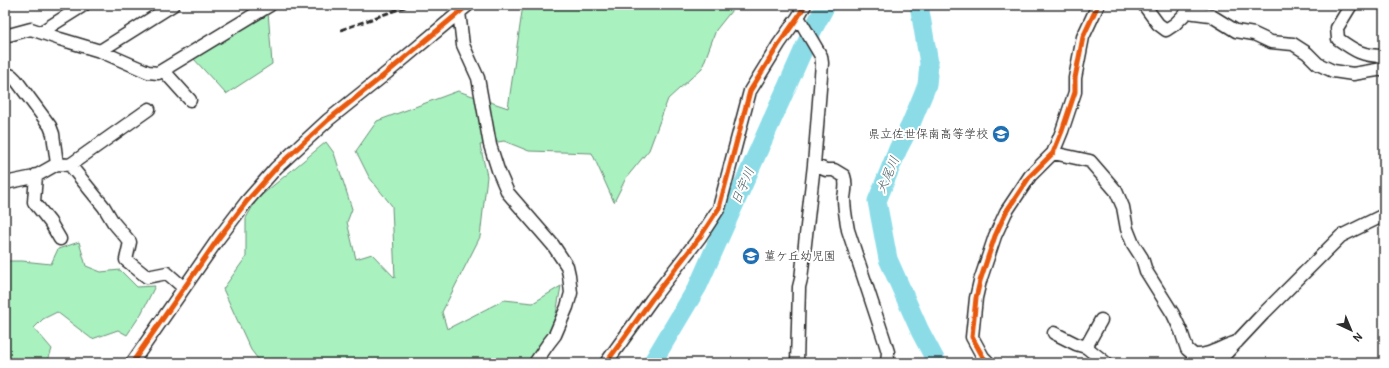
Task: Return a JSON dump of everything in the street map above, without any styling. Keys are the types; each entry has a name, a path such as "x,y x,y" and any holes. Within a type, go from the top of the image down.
{"street":[{"path":"41,32 84,5"},
{"path":"100,51 174,5"},
{"path":"5,36 31,29 100,51 148,72 158,73 270,5"},
{"path":"606,363 652,299 700,238 719,208 750,91 778,44 800,20 805,5"},
{"path":"989,363 983,357 972,337 976,298 980,281 995,236 1006,212 1030,176 1053,153 1075,92 1083,37 1098,5"},
{"path":"1144,5 1158,24 1166,30 1175,24 1187,12 1210,15 1236,30 1254,34 1271,42 1293,44 1307,53 1318,64 1333,71 1353,74 1383,69 1384,71"},
{"path":"1351,5 1337,28 1338,39 1351,48 1366,55 1384,56"},
{"path":"132,363 218,238 247,201 276,168 328,120 384,76 463,9"},
{"path":"463,9 463,45 478,78 490,146 500,176 508,193 553,245 567,266 569,275 571,293 567,308 555,335 535,363"},
{"path":"797,363 799,287 814,165 822,63 821,56 800,20"},
{"path":"164,70 190,100"},
{"path":"5,73 12,76 16,80 50,126 53,134 57,164"},
{"path":"5,183 36,175 57,164 70,165 149,109"},
{"path":"1053,153 1090,161 1116,191 1123,208 1127,229 1133,244 1142,258 1146,271 1173,314 1187,349 1194,355 1203,356 1213,353 1226,345 1237,342"},
{"path":"70,165 130,242 126,260 147,277 167,273 184,288"},
{"path":"814,165 826,170 834,170 844,176 846,182 844,197 845,213 848,230 888,352 887,363"},
{"path":"36,175 34,202 50,222 60,239"},
{"path":"1217,363 1273,303 1341,236 1384,215"},
{"path":"1086,347 1101,320"},
{"path":"1054,333 1076,344 1086,347 1106,363"}],"green space":[{"path":"523,5 736,5 716,30 702,68 668,99 649,150 626,178 614,202 592,153 529,151 504,141 480,145 487,176 480,237 442,312 447,329 504,300 533,303 561,286 556,314 540,363 261,363 251,350 223,289 246,257 246,218 257,199 326,142 334,153 352,209 347,222 356,259 372,254 395,278 392,206 369,177 356,151 377,121 458,91 508,108"},
{"path":"268,11 272,64 226,94 193,58"},
{"path":"79,242 86,266 101,272 120,270 137,287 155,286 141,314 127,335 118,330 92,339 57,312 43,319 34,328 52,349 47,363 5,363 5,261 51,264 58,249"}],"waterway":[{"name":"日宇川","path":"652,363 698,286 810,35 826,5"},
{"name":"犬尾川","path":"919,5 929,63 927,85 910,126 898,149 877,201 888,259 920,331 937,363"}],"railway":[{"path":"341,30 410,5"}],"cycle path":[{"path":"132,363 218,239 247,201 276,168 328,120 468,5"},
{"path":"606,363 652,299 700,237 719,208 750,91 805,5"},
{"path":"989,363 983,357 972,337 976,298 980,281 995,236 1006,212 1030,176 1053,153 1075,92 1075,78 1083,37 1098,5"}],"place":[{"name":"県立佐世保南高等学校","path":"1001,134"},
{"name":"菫ケ丘幼児園","path":"751,256"}]}
